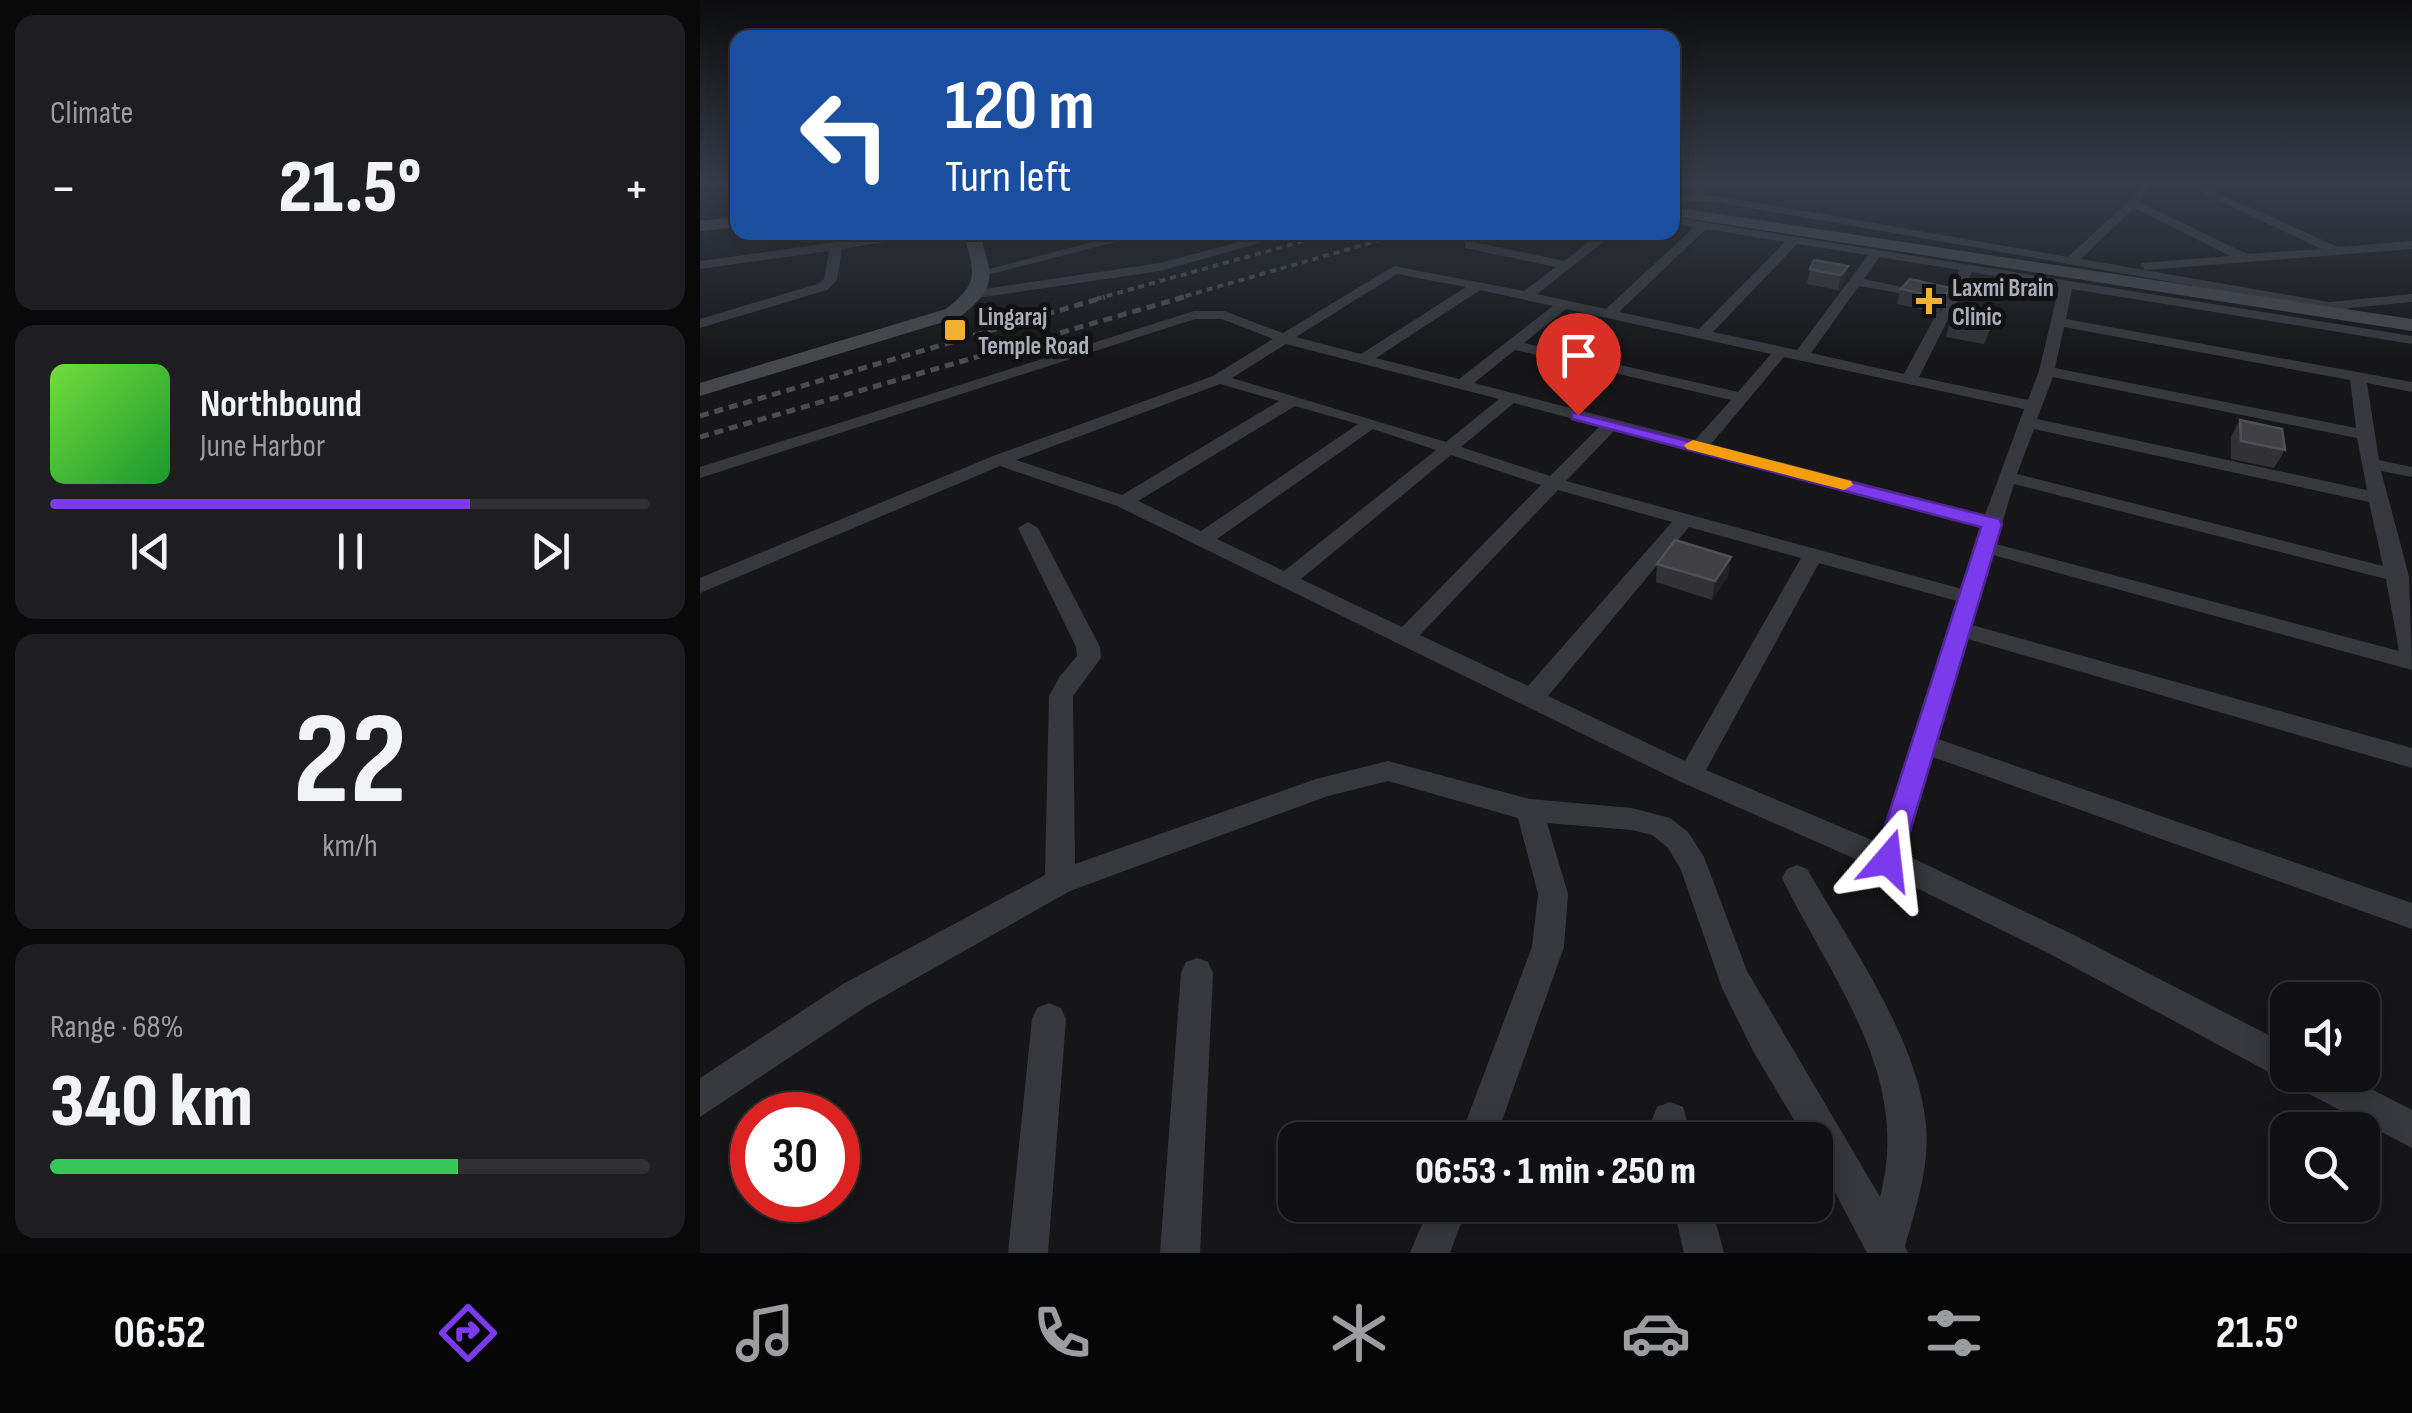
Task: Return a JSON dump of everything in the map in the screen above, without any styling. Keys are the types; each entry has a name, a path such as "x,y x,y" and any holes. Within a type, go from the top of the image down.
{"main road":[{"path":"700,390 953,313 969,299 983,272 973,240"},
{"path":"1858,240 2412,325"},
{"path":"700,381 969,299"}],"street":[{"path":"700,266 881,240"},
{"path":"983,272 1130,247 1138,240"},
{"path":"969,299 1160,267 1262,240"},
{"path":"1526,297 1600,240"},
{"path":"1608,314 1686,240"},
{"path":"1702,335 1794,240"},
{"path":"1804,240 2412,340"},
{"path":"1954,240 2329,306 2412,325"},
{"path":"2071,261 2093,240"},
{"path":"2210,240 2246,258"},
{"path":"2314,240 2337,251"},
{"path":"1469,245 1569,266"},
{"path":"2108,268 2412,245"},
{"path":"700,324 822,287 830,280 836,247"},
{"path":"1130,247 1160,267"},
{"path":"1801,356 1876,252"},
{"path":"1910,378 1968,267"},
{"path":"700,586 999,460 1219,378 1394,270 1910,378 2029,414 2378,498"},
{"path":"1856,282 1951,298"},
{"path":"1364,360 1476,286"},
{"path":"1888,860 2007,477 2047,371 2066,286"},
{"path":"2329,306 2412,298"},
{"path":"1462,385 1562,305"},
{"path":"700,473 1194,315 1224,314 1286,339 1992,524"},
{"path":"2060,322 2412,387"},
{"path":"1510,344 1740,397"},
{"path":"1699,447 1780,352"},
{"path":"2047,371 2362,434"},
{"path":"1985,547 2412,659 2398,576 2362,434 2358,377"},
{"path":"1219,378 1371,422 1445,450 1553,483 1970,598"},
{"path":"1286,580 1511,398"},
{"path":"1124,502 1292,400"},
{"path":"1203,539 1371,422"},
{"path":"1406,636 1611,424"},
{"path":"999,460 1124,502 1690,775 1888,860 2061,944 2270,1054"},
{"path":"2369,464 2412,472"},
{"path":"2007,477 2398,576"},
{"path":"1533,697 1686,518"},
{"path":"1028,528 1088,647 1089,658 1061,696 1060,882"},
{"path":"1690,775 1813,556"},
{"path":"1959,629 2412,758"},
{"path":"1924,744 2412,916"},
{"path":"700,1099 855,995 1060,882 1361,775 1388,771 1530,810 1632,819 1660,826 1678,840 1694,866 1740,992 1764,1039 1846,1170 1886,1249"},
{"path":"1483,1122 1550,936 1553,894 1530,810"},
{"path":"1797,878 1902,1084 1908,1126 1904,1182 1886,1249"},
{"path":"1180,1253 1197,974"},
{"path":"1028,1253 1049,1019"},
{"path":"2340,1092 2412,1130"},
{"path":"1430,1253 1442,1222"},
{"path":"1696,1222 1704,1253"}],"building":[{"path":"1814,260 1848,266 1841,275 1828,273 1810,269"},
{"path":"1910,279 1950,288 1944,298 1901,289"},
{"path":"1956,311 1995,318 1989,329 1950,321"},
{"path":"2240,420 2282,429 2285,450 2241,441"},
{"path":"1675,540 1731,557 1715,581 1657,564"}],"railway":[{"path":"1096,299 1306,240"},
{"path":"1175,299 1379,240"},
{"path":"700,416 1105,297"},
{"path":"700,437 1184,297"}],"slow traffic":[{"path":"1693,445 1844,485"}],"place":[{"name":"Laxmi Brain Clinic","path":"1929,301"},
{"name":"Lingaraj Temple Road","path":"955,330"}],"route":[{"path":"1578,415 1992,524 1888,860"}]}
